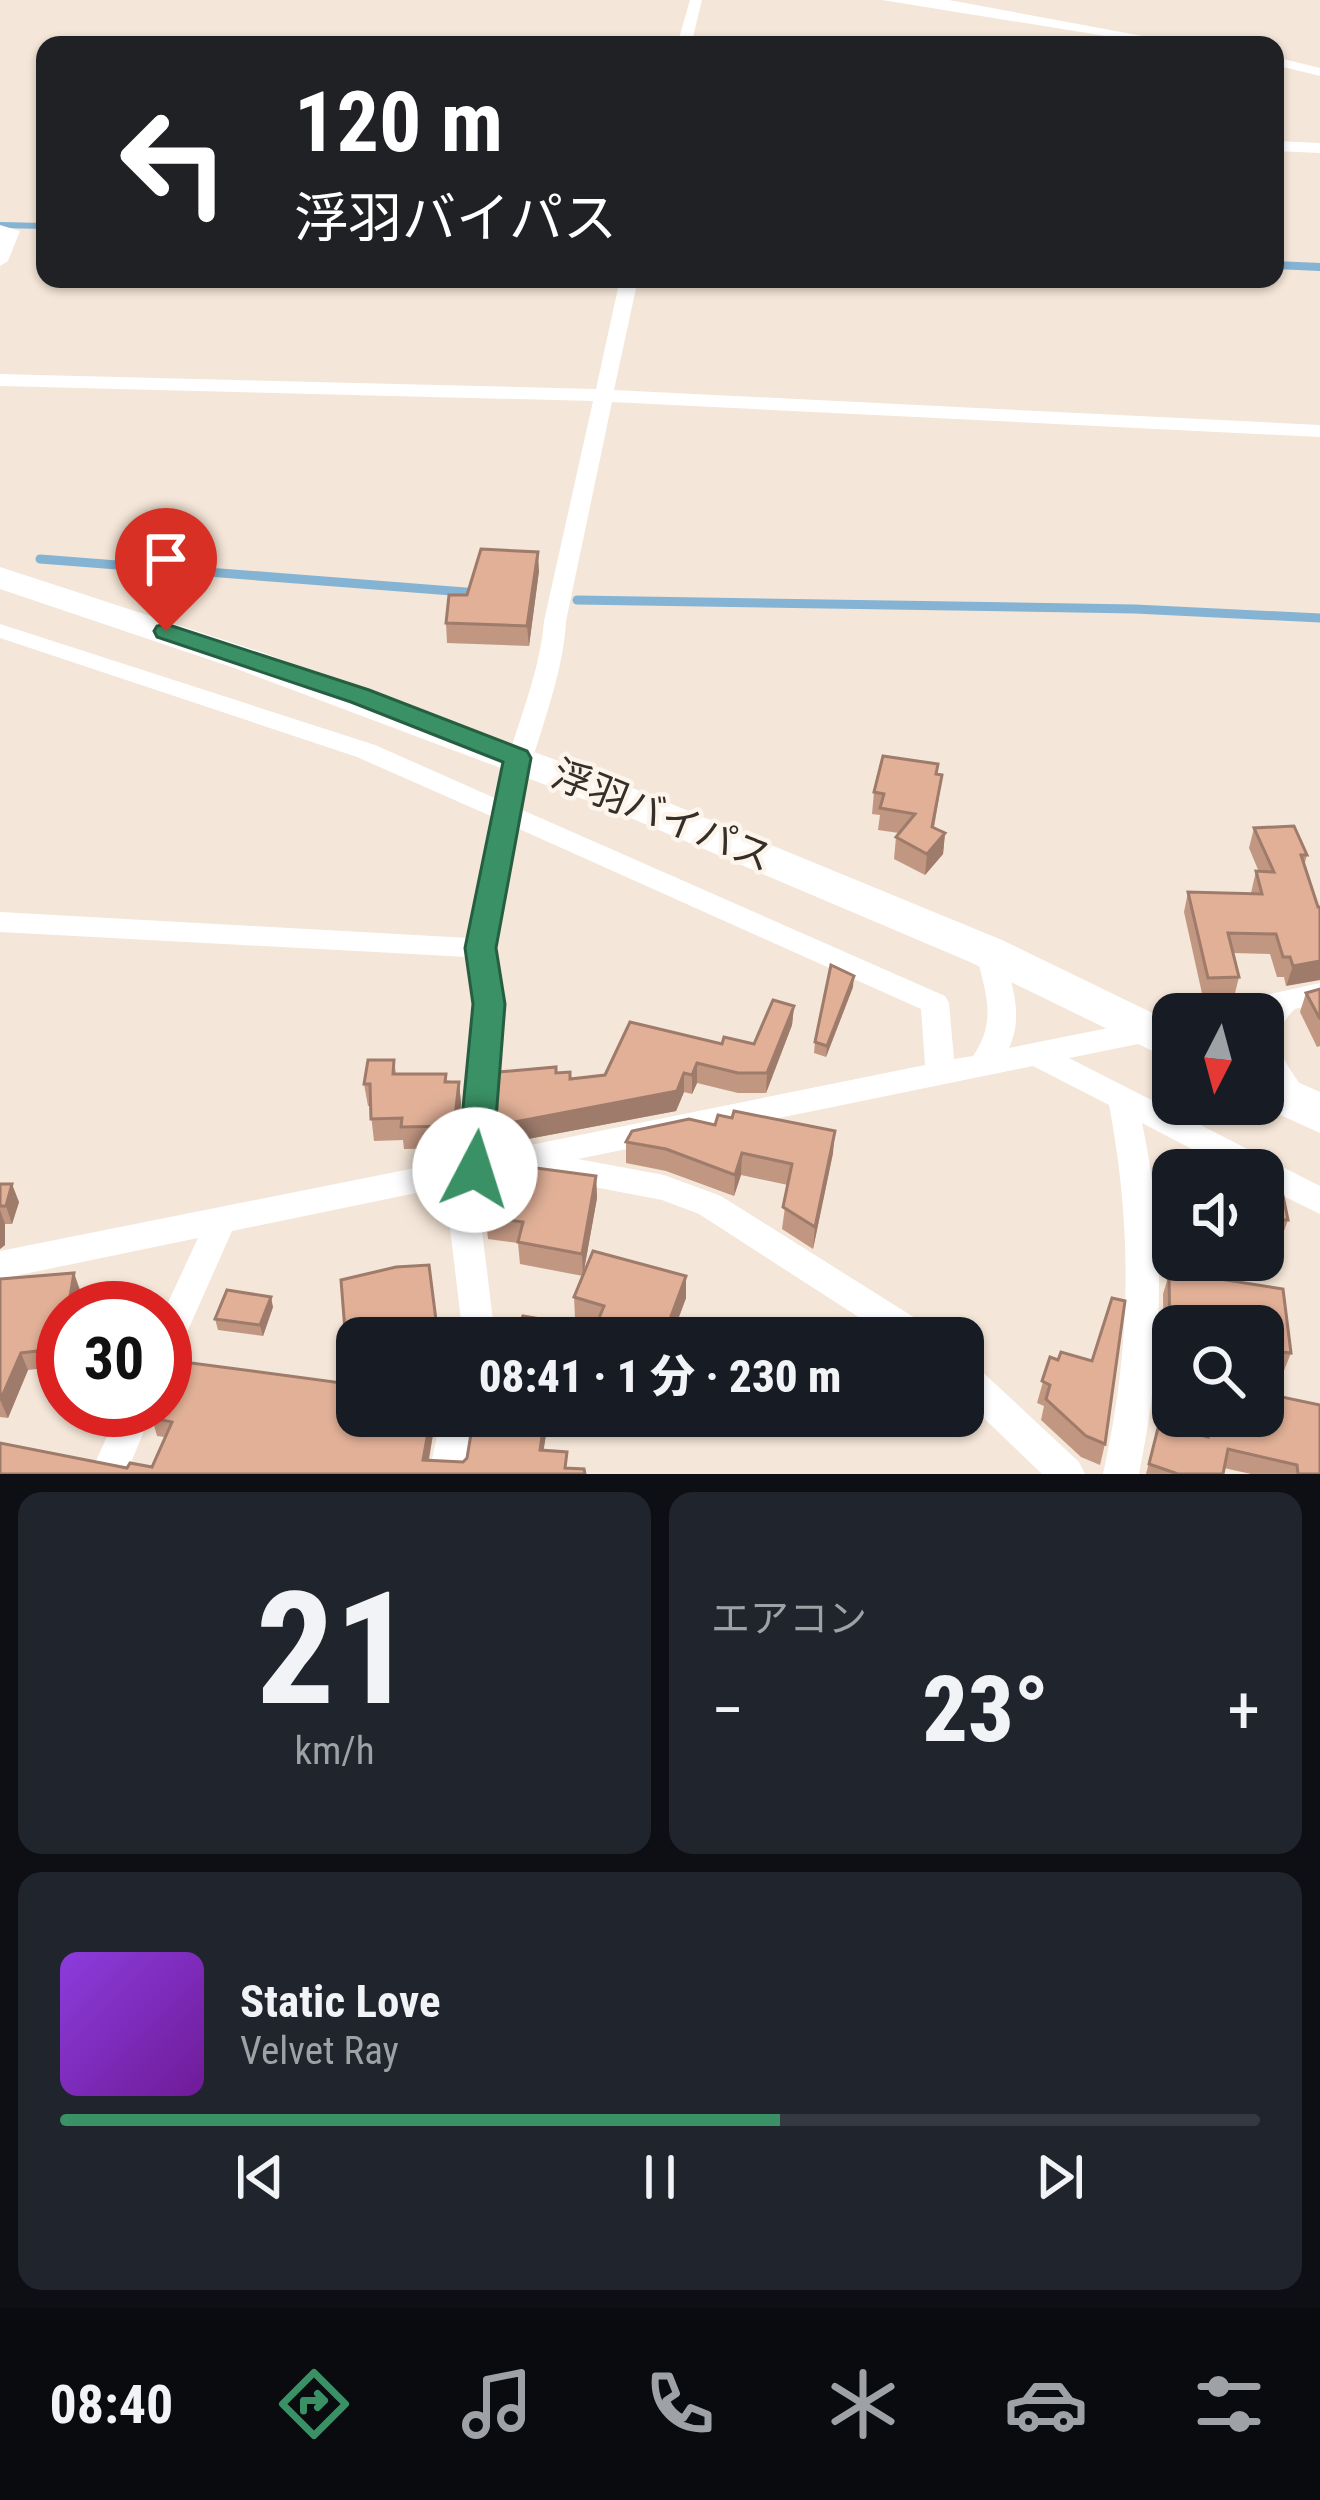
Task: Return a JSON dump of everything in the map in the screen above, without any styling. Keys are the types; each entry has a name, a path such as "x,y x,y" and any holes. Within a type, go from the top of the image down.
{"highway":[{"name":"浮羽バイパス","path":"0,578 360,696 990,953 1152,1028"},
{"path":"1284,1096 1313,1110"}],"street":[{"path":"686,36 696,0"},
{"path":"888,0 949,4 1123,36"},
{"path":"1284,63 1320,72"},
{"path":"1284,146 1320,148"},
{"path":"0,230 11,231 0,261"},
{"path":"476,1317 467,1171 489,1004 480,948 518,758 554,652 555,621 627,288"},
{"path":"0,380 512,392 1320,431"},
{"path":"0,631 281,720 506,810 935,1003 940,1071"},
{"path":"0,922 480,948"},
{"path":"984,1062 1002,1041 1007,1017 990,953"},
{"path":"1284,1000 1320,993"},
{"path":"1288,999 1270,1014 1264,1052 1272,1077 1313,1110"},
{"path":"0,1265 1032,1052 1152,1036"},
{"path":"1032,1052 1220,1149"},
{"path":"1121,1474 1144,1359 1145,1227 1122,1098"},
{"path":"541,1156 568,1170 664,1188 710,1205 886,1317"},
{"path":"1284,1182 1320,1201"},
{"path":"192,1285 221,1221"},
{"path":"984,1396 1067,1474"},
{"path":"108,1474 124,1437"},
{"path":"448,1474 454,1437"}],"building":[{"path":"481,549 538,552 527,626 446,623 449,595 467,595"},
{"path":"883,756 938,764 936,774 942,775 932,827 945,833 927,854 896,837 915,814 880,808 884,794 874,792"},
{"path":"1294,826 1320,907 1320,961 1293,966 1290,957 1283,957 1276,934 1228,933 1239,977 1208,978 1188,892 1262,894 1256,871 1274,872 1254,828"},
{"path":"831,965 854,976 827,1046 815,1042"},
{"path":"1320,989 1320,1019 1306,993"},
{"path":"773,1000 794,1006 767,1073 738,1073 697,1063 692,1075 684,1073 677,1091 494,1126 499,1072 556,1067 556,1073 570,1072 570,1079 605,1075 630,1022 722,1044 724,1037 754,1044"},
{"path":"368,1060 394,1060 393,1074 446,1074 445,1082 459,1082 454,1126 401,1127 402,1118 371,1119 370,1084 364,1084"},
{"path":"734,1111 835,1131 815,1227 783,1207 792,1164 742,1153 735,1175 666,1149 626,1142 632,1131 689,1119 715,1125 718,1115 732,1118"},
{"path":"515,1167 596,1176 582,1254 518,1242 523,1222 485,1217 488,1175 512,1178"},
{"path":"0,1184 12,1184 6,1206 0,1206"},
{"path":"593,1251 686,1276 671,1317 599,1317 604,1306 574,1297"},
{"path":"429,1265 436,1317 344,1317 341,1280"},
{"path":"74,1273 73,1281 36,1281 36,1351 21,1353 0,1401 0,1279"},
{"path":"1169,1281 1232,1281 1283,1289 1291,1353 1284,1352 1284,1305 1169,1305"},
{"path":"227,1290 271,1297 260,1325 215,1319"},
{"path":"1112,1298 1125,1301 1105,1444 1086,1436 1046,1399 1050,1385 1042,1381 1050,1357 1058,1360 1061,1352 1092,1361"},
{"path":"192,1363 336,1382 336,1437 427,1437 423,1460 463,1462 470,1437 542,1437 540,1450 567,1452 565,1468 584,1469 585,1474 0,1474 0,1443 127,1468 130,1463 152,1467 165,1437 192,1437"},
{"path":"1284,1397 1320,1405 1320,1474 1298,1474 1297,1465 1228,1449 1223,1474 1178,1474 1149,1464 1156,1437 1284,1437"}],"waterway":[{"path":"0,225 36,226"},
{"path":"1284,265 1320,267"},
{"path":"40,559 478,593"},
{"path":"577,600 1135,609 1320,618"}],"route":[{"path":"166,631 360,696 518,758 480,948 489,1004 475,1170"}]}
